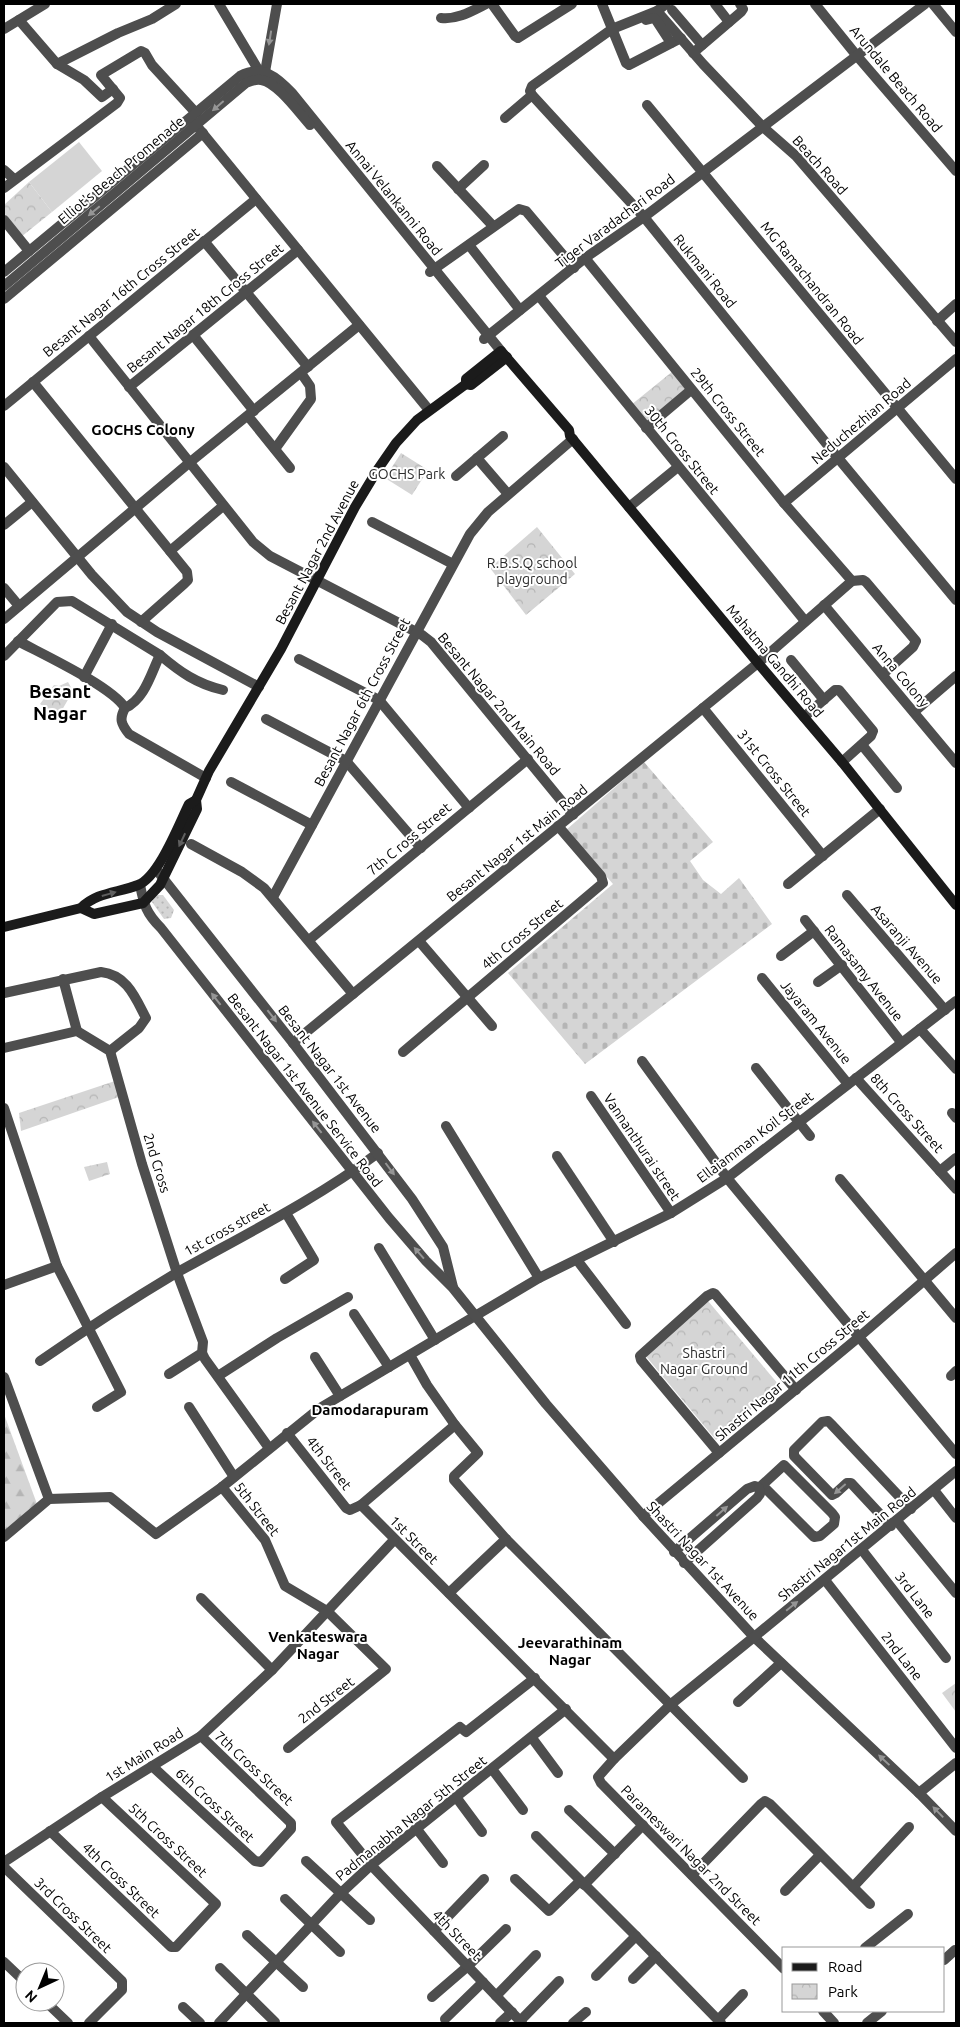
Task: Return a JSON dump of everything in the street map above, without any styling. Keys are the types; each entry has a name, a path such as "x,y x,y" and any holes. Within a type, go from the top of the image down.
{"main road":[{"name":"Besant Nagar 2nd Avenue","path":"196,800 206,778 259,687 355,506 382,462 408,430 429,410 466,384 471,384 502,356"},
{"name":"Mahatma Gandhi Road","path":"502,356 569,430 572,437 629,507 842,762 956,906"},
{"path":"4,927 81,908 90,899 140,885 157,866 189,804 196,800 196,809 164,878 160,885 143,902 94,914 81,908"}],"street":[{"path":"4,29 45,4"},
{"path":"57,64 105,39 152,19 176,4"},
{"path":"219,4 261,74"},
{"path":"261,74 277,4"},
{"path":"441,18 449,19 486,4"},
{"path":"492,4 518,38 572,4"},
{"path":"602,4 613,32 625,61 629,65 676,41 654,18 613,32"},
{"path":"715,4 729,22"},
{"path":"693,53 741,12 740,4"},
{"name":"Arundale Beach Road","path":"815,4 956,171"},
{"name":"Tiger Varadachari Road","path":"487,337 585,258 644,217 925,4"},
{"path":"933,4 956,32"},
{"path":"672,10 702,45"},
{"path":"505,118 532,95 530,91 532,86 613,32 658,11 672,10"},
{"path":"669,25 672,10"},
{"name":"Beach Road","path":"658,11 669,25 676,41 693,53 763,127 796,156 956,342"},
{"path":"19,20 57,64 84,80 102,97 112,89"},
{"path":"4,188 117,102 120,98 101,75 141,51 143,52 256,199 429,410"},
{"name":"Elliot's Beach Promenade","path":"4,272 239,88 261,74"},
{"name":"Annai Velankanni Road","path":"261,74 322,135 502,356"},
{"name":"Rukmani Road","path":"532,95 644,217 838,458 956,600"},
{"name":"MG Ramachandran Road","path":"647,105 956,479"},
{"path":"4,299 196,122"},
{"name":"Elliot's Beach Promenade","path":"4,286 196,122"},
{"path":"458,189 484,165"},
{"path":"437,166 493,226"},
{"path":"4,170 14,180"},
{"name":"Besant Nagar 16th Cross Street","path":"4,406 256,199"},
{"path":"432,271 518,209 522,210 574,268"},
{"path":"4,220 29,252"},
{"path":"204,241 246,292 304,370 310,386 310,399 275,449"},
{"path":"469,245 520,310"},
{"name":"Besant Nagar 18th Cross Street","path":"129,387 298,250"},
{"name":"29th Cross Street","path":"585,258 784,503 852,581"},
{"name":"30th Cross Street","path":"539,296 805,621"},
{"path":"937,321 956,304"},
{"path":"4,619 189,463 359,325"},
{"path":"193,335 290,468"},
{"name":"Besant Nagar 2nd Main Road","path":"88,336 260,550 416,632 431,642 573,815"},
{"name":"Neduchezhian Road","path":"784,503 956,359"},
{"path":"33,382 187,572 188,580 141,622"},
{"path":"646,428 691,390"},
{"path":"456,476 503,436"},
{"name":"Besant Nagar 6th Cross Street","path":"273,897 452,564 470,534 479,521 572,437"},
{"path":"478,458 508,494"},
{"path":"4,467 78,558 118,603 141,622 259,687"},
{"path":"629,507 678,467"},
{"path":"4,525 32,502"},
{"path":"170,551 223,506"},
{"path":"372,522 452,564"},
{"path":"852,581 862,580 866,582 916,642 913,648 882,674"},
{"name":"Besant Nagar 1st Main Road","path":"293,1043 758,663 852,581"},
{"path":"4,588 19,606"},
{"path":"4,656 57,602 72,601 160,655 187,677 206,686 223,690"},
{"name":"Anna Colony","path":"824,605 955,758"},
{"path":"84,677 112,624"},
{"path":"18,642 84,677 121,701 125,708"},
{"path":"160,655 140,696 133,704 125,708 120,719 129,734 206,778"},
{"path":"299,659 379,700 469,808"},
{"path":"791,660 824,700"},
{"path":"914,712 956,676"},
{"path":"804,717 835,690 839,690 856,710 873,731 871,736 842,762"},
{"name":"31st Cross Street","path":"703,708 823,856"},
{"path":"266,719 346,761 421,848"},
{"path":"862,745 897,788"},
{"name":"7th C ross Street","path":"309,940 528,760"},
{"path":"231,782 312,825"},
{"path":"788,884 880,809"},
{"name":"4th Cross Street","path":"403,1052 603,883 602,876 558,826"},
{"path":"191,844 242,872 273,897 354,994"},
{"name":"Besant Nagar 1st Avenue","path":"157,866 164,878 412,1199 443,1247 453,1288"},
{"path":"140,885 143,902"},
{"name":"Asaranji Avenue","path":"847,895 946,1010"},
{"name":"Besant Nagar 1st Avenue Service Road","path":"143,902 149,916 161,928 352,1172 401,1233 453,1288"},
{"name":"Ramasamy Avenue","path":"805,920 901,1042"},
{"path":"781,956 814,931"},
{"path":"419,941 492,1026"},
{"path":"818,982 842,965"},
{"path":"4,993 63,979 101,972 113,973 129,987 146,1018 139,1028 110,1051 77,1030 63,979"},
{"name":"Jayaram Avenue","path":"762,978 852,1081"},
{"name":"Ellaiamman Koil Street","path":"49,1499 110,1497 156,1534 222,1487 320,1408 538,1278 670,1213 727,1178 956,1001"},
{"path":"920,1029 956,1069"},
{"path":"4,1048 77,1030"},
{"name":"2nd Cross","path":"110,1051 142,1164 177,1273 202,1339 202,1353"},
{"path":"642,1061 727,1178 956,1454"},
{"path":"756,1068 810,1136"},
{"name":"8th Cross Street","path":"852,1081 956,1189"},
{"name":"Vannanthurai street","path":"591,1096 670,1213"},
{"path":"4,1108 57,1266 121,1392 97,1408"},
{"path":"446,1126 538,1278"},
{"name":"1st cross street","path":"40,1361 177,1273 286,1213 352,1172 378,1153"},
{"path":"557,1156 614,1242"},
{"path":"940,1171 956,1158"},
{"path":"840,1179 956,1318"},
{"path":"285,1279 314,1260 286,1213"},
{"path":"379,1248 435,1340"},
{"name":"Shastri Nagar 11th Cross Street","path":"643,1516 796,1390 956,1253"},
{"path":"576,1260 626,1324"},
{"path":"4,1285 57,1266"},
{"name":"Shastri Nagar 1st Avenue","path":"453,1288 546,1404 684,1563 754,1637 919,1793 956,1831"},
{"path":"719,1453 640,1360 640,1356 700,1302 713,1293 796,1390"},
{"path":"218,1376 277,1338 348,1297"},
{"path":"354,1314 389,1367"},
{"path":"169,1374 202,1353 269,1448"},
{"path":"410,1355 455,1425 478,1454 453,1478 506,1539 743,1778"},
{"path":"315,1357 340,1396"},
{"path":"4,1376 49,1499 4,1537"},
{"path":"189,1407 234,1477"},
{"path":"911,1510 828,1421 822,1422 794,1450 794,1456 832,1495 847,1483 851,1483 894,1524 956,1593"},
{"path":"361,1505 455,1425"},
{"name":"4th Street","path":"288,1433 348,1510 361,1505"},
{"path":"674,1552 747,1489 760,1486 784,1464 832,1513 835,1517 834,1524 820,1536 814,1537 760,1486"},
{"name":"Shastri Nagar1st Main Road","path":"614,1759 670,1705 894,1524 956,1471"},
{"path":"684,1563 757,1498 760,1494 760,1486"},
{"name":"5th Street","path":"222,1487 265,1540 285,1586 327,1611"},
{"path":"934,1490 956,1518"},
{"name":"1st Street","path":"361,1505 614,1759"},
{"path":"449,1593 506,1539"},
{"name":"1st Main Road","path":"4,1862 102,1797 201,1736 272,1670 394,1540"},
{"name":"3rd Lane","path":"862,1550 946,1658"},
{"name":"2nd Lane","path":"825,1580 956,1748"},
{"path":"201,1598 272,1670"},
{"name":"2nd Street","path":"288,1748 386,1669 327,1611"},
{"path":"738,1702 781,1662"},
{"name":"4th Street","path":"521,2022 371,1865 337,1825 337,1820 460,1727 464,1732 467,1732 535,1678"},
{"name":"Padmanabha Nagar 5th Street","path":"219,2023 313,1925 340,1894 371,1865 566,1709"},
{"name":"7th Cross Street","path":"201,1736 289,1820 291,1829 259,1862"},
{"path":"532,1738 558,1773"},
{"name":"Parameswari Nagar 2nd Street","path":"614,1759 599,1775 599,1780 782,1966"},
{"path":"919,1793 956,1762"},
{"name":"6th Cross Street","path":"152,1766 255,1861 259,1862"},
{"path":"492,1770 523,1810"},
{"name":"5th Cross Street","path":"102,1797 216,1904 173,1948"},
{"path":"456,1797 482,1832"},
{"path":"692,1876 765,1801 870,1904"},
{"path":"569,1810 615,1854"},
{"path":"516,1879 549,1911 615,1854 643,1825"},
{"path":"853,1887 909,1827"},
{"path":"416,1828 443,1863"},
{"name":"4th Cross Street","path":"50,1831 173,1948"},
{"path":"536,1836 719,2021 744,1994"},
{"path":"785,1891 820,1855"},
{"path":"306,1861 370,1920"},
{"name":"3rd Cross Street","path":"4,1867 123,1984 122,1990 88,2023"},
{"path":"434,1930 484,1879"},
{"path":"285,1898 340,1952"},
{"path":"866,1947 908,1914"},
{"path":"432,1997 468,1966 506,1929"},
{"path":"247,1935 303,1987"},
{"path":"596,1976 636,1936"},
{"path":"945,1959 955,1950"},
{"path":"496,1996 536,1955"},
{"path":"633,1978 656,1956"},
{"path":"4,1962 15,1972"},
{"path":"220,1968 275,2022"},
{"path":"521,2022 559,1981"},
{"path":"445,2019 483,1982"},
{"path":"183,2007 200,2023"},
{"path":"56,2012 68,2023"},
{"path":"500,2023 512,2012"},
{"path":"574,2023 586,2012"},
{"path":"824,2012 834,2023"},
{"path":"867,2023 881,2012"}],"green space":[{"path":"79,142 102,171 52,212 29,182"},
{"path":"29,182 52,212 21,237 4,213 4,205"},
{"path":"673,371 689,390 647,425 631,405"},
{"name":"GOCHS Park","path":"401,453 428,470 412,495 385,478"},
{"name":"R.B.S.Q school playground","path":"537,527 575,574 526,615 490,568"},
{"path":"68,682 73,691 62,710 54,714 40,704 54,685 59,686"},
{"path":"644,762 713,842 690,861 703,880 721,894 739,878 772,924 585,1064 508,973 613,884 566,830"},
{"path":"155,895 163,895 174,910 171,918 164,919 152,902"},
{"path":"115,1081 119,1097 21,1131 19,1113"},
{"path":"107,1162 110,1174 89,1181 84,1167"},
{"name":"Shastri Nagar Ground","path":"708,1301 779,1385 716,1440 644,1354"},
{"path":"4,1414 37,1504 4,1531"},
{"path":"956,1683 956,1712 942,1693"}],"district":[{"name":"GOCHS Colony","path":"143,430"},
{"name":"Besant Nagar","path":"60,702"},
{"name":"Damodarapuram","path":"370,1410"},
{"name":"Venkateswara Nagar","path":"318,1646"},
{"name":"Jeevarathinam Nagar","path":"570,1652"}]}
